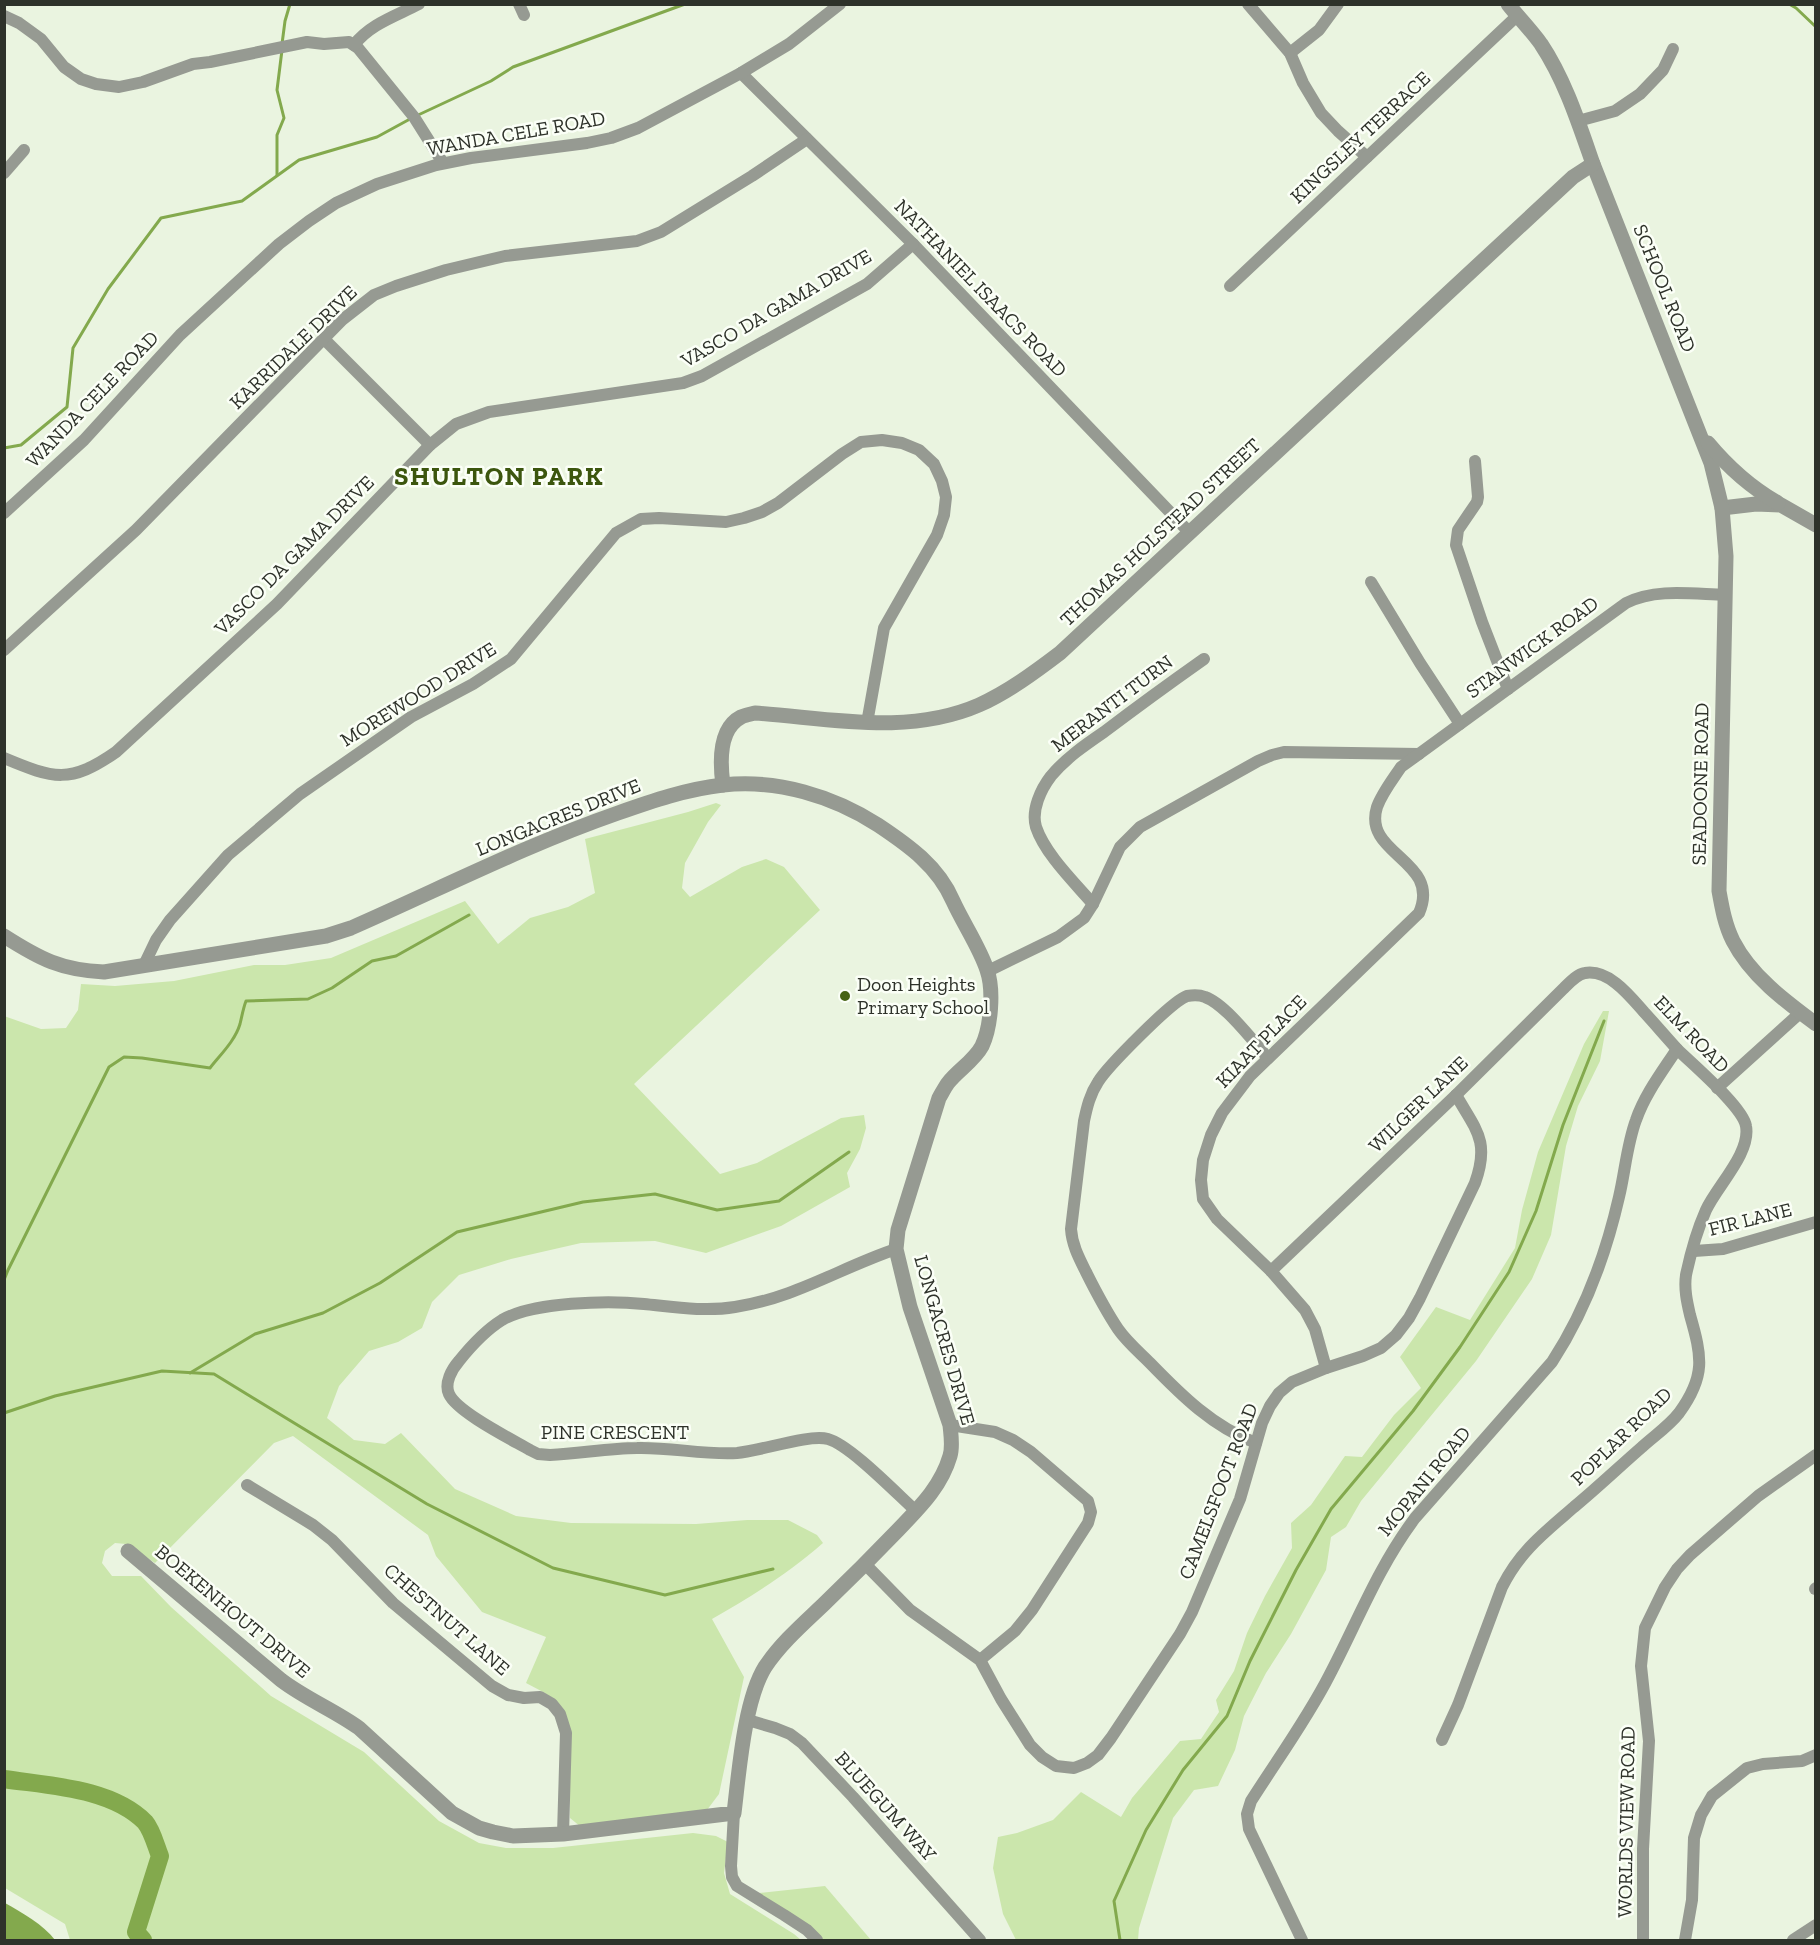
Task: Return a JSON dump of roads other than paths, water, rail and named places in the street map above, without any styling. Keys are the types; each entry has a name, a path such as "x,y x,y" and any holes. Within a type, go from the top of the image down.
{"street":[{"path":"354,45 373,27 419,4"},
{"name":"WANDA CELE ROAD","path":"4,513 84,440 180,334 279,244 336,203 377,184 443,164 610,138 638,128 741,73 789,44 840,4"},
{"path":"1248,4 1290,53 1303,83 1321,113 1368,157"},
{"path":"1290,53 1319,30 1338,4"},
{"name":"SCHOOL ROAD","path":"1513,10 1540,43 1552,63 1578,121 1711,464 1722,508"},
{"name":"KINGSLEY TERRACE","path":"1230,286 1368,157 1513,10"},
{"path":"4,16 19,23 41,39 64,67 81,79 96,84 119,87 143,82 193,64 307,42 324,44 349,42 358,48 414,117 443,164"},
{"path":"1578,121 1615,111 1640,94 1663,70 1673,49"},
{"name":"NATHANIEL ISAACS ROAD","path":"741,73 914,244 1190,533"},
{"name":"KARRIDALE DRIVE","path":"4,650 153,513 324,339 374,295 446,270 505,256 637,241 661,232 807,139"},
{"path":"4,173 24,150"},
{"name":"THOMAS HOLSTEAD STREET","path":"723,785 724,738 730,726 741,717 755,713 867,723 926,720 979,705 1039,669 1060,653 1573,177 1593,164"},
{"name":"VASCO DA GAMA DRIVE","path":"4,758 51,775 70,776 99,765 277,604 430,445 456,424 489,412 683,383 702,376 867,284 914,244"},
{"path":"324,339 430,445"},
{"path":"1698,431 1731,469 1761,493 1815,525"},
{"name":"MOREWOOD DRIVE","path":"144,966 156,940 171,920 228,855 282,808 411,717 473,684 511,659 616,533 642,519 726,522 762,512 778,503 861,442 882,440 902,443 919,450 934,464 946,497 944,515 937,535 884,628 867,723"},
{"path":"1475,461 1477,502 1458,530 1456,546 1508,689"},
{"path":"1722,508 1756,504 1780,505"},
{"name":"SEADOONE ROAD","path":"1722,508 1726,556 1719,891 1724,918 1733,941 1765,984 1815,1024"},
{"path":"1371,582 1460,724"},
{"name":"STANWICK ROAD","path":"1386,789 1401,767 1626,603 1653,593 1725,595"},
{"name":"MERANTI TURN","path":"1093,904 1044,843 1035,825 1036,808 1041,793 1066,760 1204,659"},
{"path":"988,971 1058,937 1084,918 1120,847 1140,827 1272,755 1284,752 1419,754"},
{"name":"LONGACRES DRIVE","path":"4,936 56,964 80,971 104,972 334,934 592,822 656,800 723,785 748,784 808,793 857,812 890,833 933,868 951,896 988,971 991,996 989,1023 982,1045 972,1059 948,1083 939,1098 902,1212 896,1249 910,1307 950,1425 952,1444 950,1457 928,1499 865,1564 783,1642 764,1668 755,1690 742,1745 734,1813 731,1866 736,1886 807,1930 817,1941"},
{"name":"KIAAT PLACE","path":"1326,1368 1315,1329 1305,1310 1271,1271 1217,1219 1203,1199 1201,1180 1203,1160 1211,1135 1235,1094 1268,1058 1419,913 1424,902 1421,879 1382,839 1377,829 1375,818 1377,806 1386,789"},
{"name":"WILGER LANE","path":"1271,1271 1575,978 1584,973 1595,974"},
{"name":"ELM ROAD","path":"1595,974 1619,986 1677,1049 1717,1088 1746,1123 1747,1134"},
{"path":"1256,1443 1239,1437 1204,1414 1119,1331 1076,1251 1072,1242 1071,1229 1087,1104 1106,1071 1169,1009 1187,996 1196,995 1214,1001 1268,1058"},
{"path":"1717,1088 1800,1013"},
{"name":"MOPANI ROAD","path":"1302,1941 1249,1829 1247,1814 1251,1801 1330,1676 1378,1574 1397,1542 1422,1510 1552,1362 1565,1342 1591,1284 1611,1228 1635,1122 1652,1086 1677,1049"},
{"name":"CAMELSFOOT ROAD","path":"865,1564 910,1610 980,1660 1018,1727 1042,1758 1056,1766 1074,1768 1093,1759 1112,1738 1192,1612 1240,1499 1262,1424 1279,1393 1292,1382 1381,1348 1396,1335 1420,1298 1482,1165 1479,1135 1455,1095"},
{"name":"POPLAR ROAD","path":"1442,1740 1458,1705 1510,1569 1538,1537 1677,1415 1694,1391 1698,1375 1699,1349 1685,1291 1686,1276 1706,1210 1744,1148 1747,1134"},
{"name":"FIR LANE","path":"1694,1251 1723,1249 1815,1222"},
{"name":"PINE CRESCENT","path":"896,1249 862,1261 784,1296 747,1305 713,1309 620,1303 562,1305 519,1312 501,1321 482,1336 462,1357 448,1378 447,1391 453,1401 469,1413 538,1454 635,1448 713,1454 738,1453 811,1439 826,1439 840,1444 916,1511"},
{"path":"950,1425 995,1432 1013,1440 1031,1452 1088,1501 1091,1512 1088,1523 1032,1610 1015,1631 980,1660"},
{"name":"WORLDS VIEW ROAD","path":"1643,1941 1643,1849 1649,1741 1641,1666 1646,1628 1665,1587 1690,1555 1758,1496 1815,1455"},
{"name":"CHESTNUT LANE","path":"247,1485 313,1525 332,1540 393,1603 492,1686 508,1695 524,1698 540,1697 552,1704 560,1714 566,1733 563,1834"},
{"name":"BOEKENHOUT DRIVE","path":"128,1551 296,1692 344,1717 452,1813 479,1828 513,1836 563,1834 734,1813"},
{"name":"BLUEGUM WAY","path":"748,1720 790,1734 802,1743 853,1797 980,1941"},
{"path":"1685,1941 1692,1900 1694,1838 1701,1815 1712,1796 1747,1768 1763,1764 1802,1761 1815,1755"},
{"path":"1793,1941 1815,1925"}],"waterway":[{"path":"282,44 290,4"},
{"path":"416,116 491,81 513,67 685,4"},
{"path":"1789,4 1816,27"},
{"path":"277,175 277,135 284,118 277,90 282,50"},
{"path":"4,448 21,445 67,407 73,348 108,289 161,218 242,201 299,160 377,137 410,119"},
{"path":"4,1280 109,1067 124,1057 210,1068 235,1036 246,1001 308,999 332,988 372,961 396,956 469,915"},
{"path":"1120,1940 1114,1901 1146,1830 1183,1770 1227,1716 1250,1661 1296,1570 1331,1509 1413,1411 1460,1347 1509,1272 1536,1211 1563,1125 1604,1021"},
{"path":"190,1373 255,1334 323,1313 380,1283 457,1232 583,1202 655,1194 717,1210 779,1201 849,1152"},
{"path":"4,1413 55,1396 162,1371 214,1374 427,1504 553,1568 665,1595 773,1569"},
{"path":"4,1779 98,1795 131,1811 145,1822 160,1856 136,1932 143,1940"}],"place":[{"name":"Doon Heights Primary School","path":"845,996"}],"district":[{"name":"SHULTON PARK","path":"499,476"}]}
